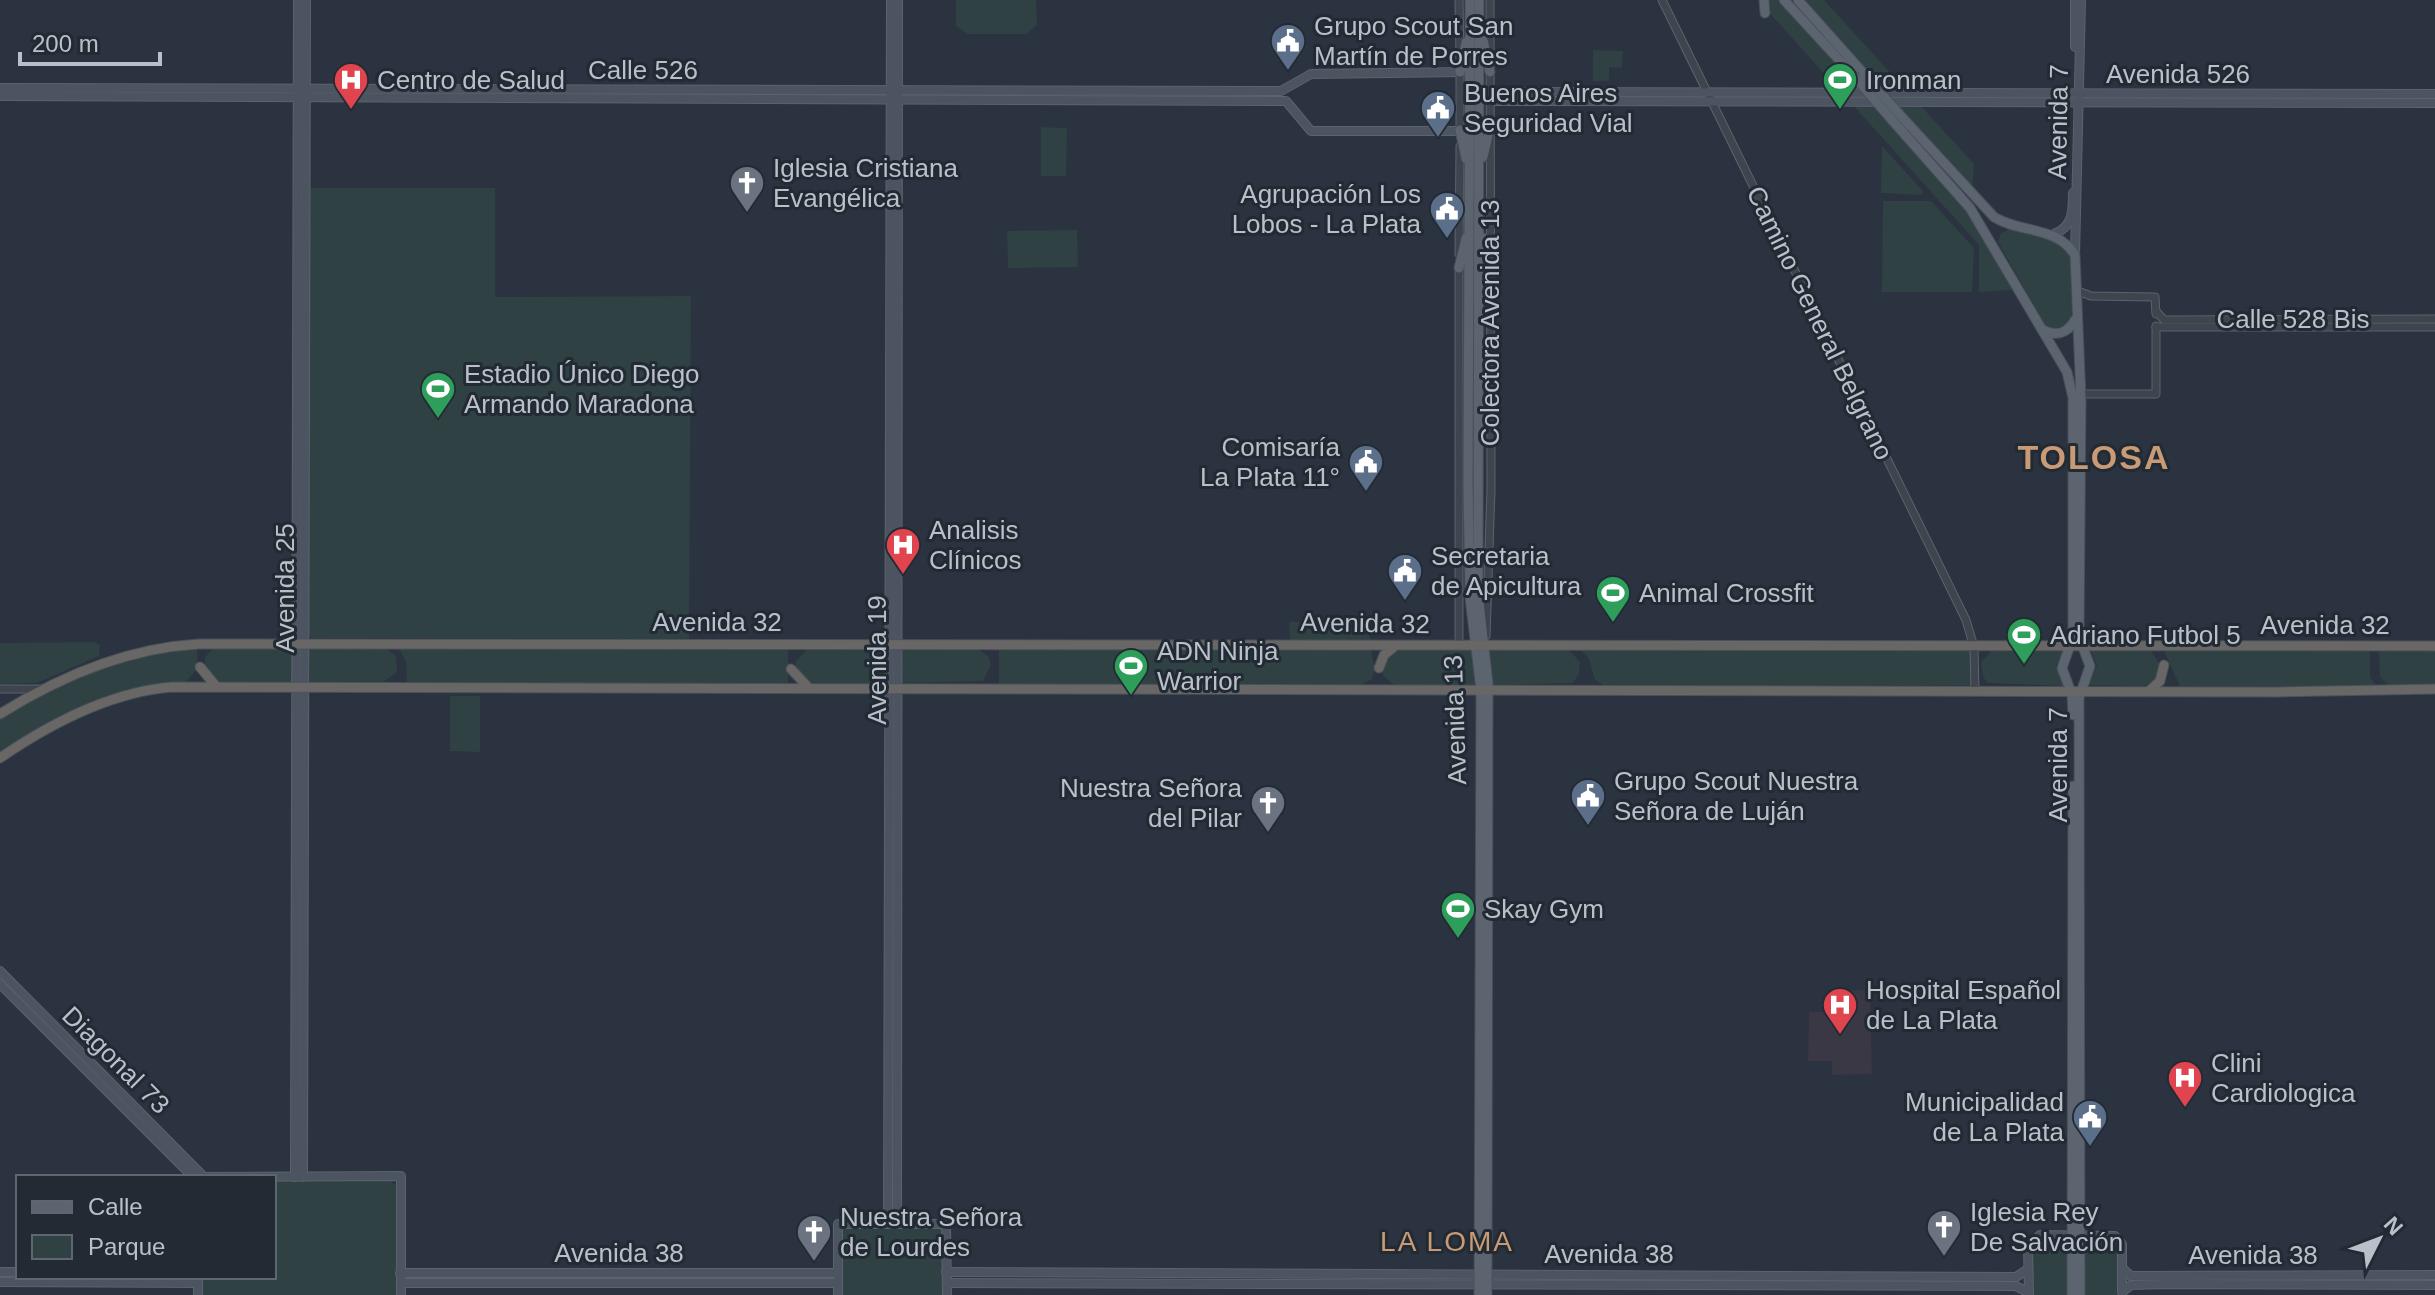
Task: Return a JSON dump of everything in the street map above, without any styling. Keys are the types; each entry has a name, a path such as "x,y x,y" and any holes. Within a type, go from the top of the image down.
{"highway":[{"name":"Avenida 32","path":"4,712 42,689 103,663 164,648 199,644 2435,646"},
{"path":"1379,668 1384,655 1395,646"},
{"path":"2149,691 2160,681 2164,665"},
{"path":"200,667 206,678 217,686"},
{"path":"791,669 809,688"},
{"path":"0,758 62,721 97,705 147,689 217,686 1975,691 2435,689"}],"main road":[{"name":"Avenida 25","path":"298,0 302,93"},
{"name":"Avenida 25","path":"299,1177 302,93 306,0"},
{"name":"Avenida 19","path":"891,0 896,95"},
{"name":"Avenida 19","path":"892,1224 892,688 898,0"},
{"path":"1470,0 1474,19 1474,178"},
{"path":"1475,72 1474,19 1479,0"},
{"path":"1764,0 1765,13"},
{"path":"1784,0 1983,208 2010,226 2054,234 2075,255"},
{"path":"1798,0 1864,74 1896,117"},
{"name":"Avenida 7","path":"2072,1295 2076,1234 2082,691 2090,669 2082,646 2080,394 2075,320 2078,0"},
{"name":"Calle 526","path":"896,95 1286,90 1311,74 1475,72"},
{"name":"Calle 526","path":"0,88 1286,101 1311,131 1475,131"},
{"name":"Calle 526","path":"0,96 302,93"},
{"name":"Avenida 526","path":"2077,98 2435,94"},
{"name":"Avenida 526","path":"1490,97 1709,95 2435,103"},
{"name":"Avenida 7","path":"2054,234 2065,229 2072,216 2077,98"},
{"name":"Avenida 7","path":"1896,117 1964,201 1995,249 2066,368 2073,394 2074,583 2071,646 2062,666 2073,709 2076,1234 2080,1295"},
{"path":"1474,178 1475,131"},
{"name":"Avenida 13","path":"1474,178 1478,593 1484,689 1483,1285"},
{"path":"1474,222 1490,266"},
{"path":"1459,268 1474,222"},
{"path":"1995,249 1996,233 2010,226"},
{"path":"2043,330 2053,334 2064,332 2075,320"},
{"name":"Diagonal 73","path":"0,971 197,1175"},
{"name":"Diagonal 73","path":"0,984 197,1175"},
{"path":"276,1177 401,1176 401,1295"},
{"path":"838,1295 838,1224 946,1224 947,1295"},
{"path":"2029,1294 2028,1246 2032,1239 2040,1235 2110,1234 2119,1239 2122,1294"},
{"name":"Avenida 38","path":"2122,1268 2131,1276 2435,1275"},
{"name":"Avenida 38","path":"946,1272 1483,1285 2016,1277 2028,1269"},
{"name":"Avenida 38","path":"401,1278 838,1273"},
{"name":"Avenida 38","path":"401,1278 838,1283"},
{"path":"0,1282 198,1280 198,1295"},
{"name":"Avenida 38","path":"947,1283 2016,1286 2029,1294"},
{"name":"Avenida 38","path":"2122,1294 2131,1285 2435,1285"}],"street":[{"name":"Colectora Avenida 13","path":"1459,0 1475,72 1490,97 1475,131 1459,268 1459,646"},
{"name":"Colectora Avenida 13","path":"1475,72 1490,0"},
{"name":"Camino General Belgrano","path":"1662,0 1966,620 1974,647 1975,691"},
{"name":"Colectora Avenida 13","path":"1475,131 1490,266 1491,490 1480,646"},
{"path":"2075,290 2091,296 2155,297 2156,311 2156,394 2080,394"},
{"name":"Calle 528 Bis","path":"2156,311 2164,320 2435,319"},
{"name":"Calle 528 Bis","path":"2156,327 2435,327"},
{"path":"4,712 2,689 42,689"}],"shaded area":[{"name":"Hospital Español de La Plata","path":"1870,990 1872,1074 1832,1075 1832,1061 1808,1061 1809,1012 1829,1012 1829,991"}],"green space":[{"path":"956,0 1036,0 1037,24 1027,34 968,34 956,26"},
{"path":"1763,0 1779,0 1862,91 1840,91 1763,6"},
{"path":"1803,0 1824,0 1907,91 1884,91"},
{"path":"1593,50 1623,51 1622,68 1609,67 1609,81 1593,81"},
{"path":"1851,103 1872,103 1963,203 2013,284 2012,290 1979,292 1979,245"},
{"path":"1895,104 1919,104 1974,164 1972,189"},
{"path":"1041,127 1067,128 1066,176 1041,176"},
{"path":"1882,146 1923,191 1921,195 1881,193"},
{"path":"309,188 495,188 495,297 691,296 689,639 312,638 309,635"},
{"path":"1883,201 1931,201 1974,248 1972,292 1882,292"},
{"path":"2010,229 2055,238 2072,254 2072,320 2065,329 2047,329 1998,242 2001,233"},
{"path":"1077,230 1078,267 1008,268 1007,231"},
{"path":"1369,621 1370,642 1290,642 1289,622"},
{"path":"94,642 100,645 99,656 37,683 0,684 0,643"},
{"path":"197,646 197,669 186,682 135,689 88,706 0,755 0,717 72,679 140,656"},
{"path":"295,646 294,683 221,683 213,680 205,668 205,657 215,647"},
{"path":"309,646 383,646 396,656 397,672 382,683 310,683"},
{"path":"788,647 788,683 407,683 406,662 399,648"},
{"path":"809,647 886,648 886,684 808,683 796,671 796,661"},
{"path":"975,647 989,657 991,665 983,681 901,683 901,648"},
{"path":"1370,647 1375,668 1372,679 1362,684 999,684 999,648"},
{"path":"1471,648 1477,685 1396,686 1383,676 1381,663 1395,649"},
{"path":"1568,649 1580,662 1579,674 1573,683 1491,685 1490,650"},
{"path":"1580,649 1972,649 1973,685 1603,685 1595,680 1589,659"},
{"path":"1994,649 2065,649 2056,666 2064,686 1988,683 1983,677 1981,662"},
{"path":"2090,649 2151,651 2159,663 2156,679 2145,686 2088,685 2097,665"},
{"path":"2163,649 2370,650 2370,677 2377,687 2180,686"},
{"path":"2435,650 2435,684 2387,684 2380,677 2379,651"},
{"path":"450,696 480,696 480,752 450,751"},
{"path":"388,1179 398,1187 398,1295 201,1295 201,1279 276,1279 276,1180"},
{"path":"845,1226 940,1228 943,1231 944,1295 841,1295 842,1229"},
{"path":"2064,1236 2069,1241 2069,1295 2031,1295 2031,1246 2034,1240"},
{"path":"2087,1236 2111,1236 2121,1245 2121,1295 2082,1295 2083,1240"}],"place":[{"name":"Grupo Scout San Martín de Porres","path":"1288,72"},
{"name":"Centro de Salud","path":"351,111"},
{"name":"Ironman","path":"1840,111"},
{"name":"Buenos Aires Seguridad Vial","path":"1438,139"},
{"name":"Iglesia Cristiana Evangélica","path":"747,214"},
{"name":"Agrupación Los Lobos - La Plata","path":"1447,240"},
{"name":"Estadio Único Diego Armando Maradona","path":"438,420"},
{"name":"Comisaría La Plata 11°","path":"1366,493"},
{"name":"Analisis Clínicos","path":"903,576"},
{"name":"Secretaria de Apicultura","path":"1405,602"},
{"name":"Animal Crossfit","path":"1613,624"},
{"name":"Adriano Futbol 5","path":"2024,666"},
{"name":"ADN Ninja Warrior","path":"1131,697"},
{"name":"Grupo Scout Nuestra Señora de Luján","path":"1588,827"},
{"name":"Nuestra Señora del Pilar","path":"1268,834"},
{"name":"Skay Gym","path":"1458,940"},
{"name":"Hospital Español de La Plata","path":"1840,1036"},
{"name":"Clini Cardiologica","path":"2185,1109"},
{"name":"Municipalidad de La Plata","path":"2090,1148"},
{"name":"Iglesia Rey De Salvación","path":"1944,1258"},
{"name":"Nuestra Señora de Lourdes","path":"814,1263"}],"district":[{"name":"TOLOSA","path":"2094,457"},
{"name":"LA LOMA","path":"1447,1241"}]}
